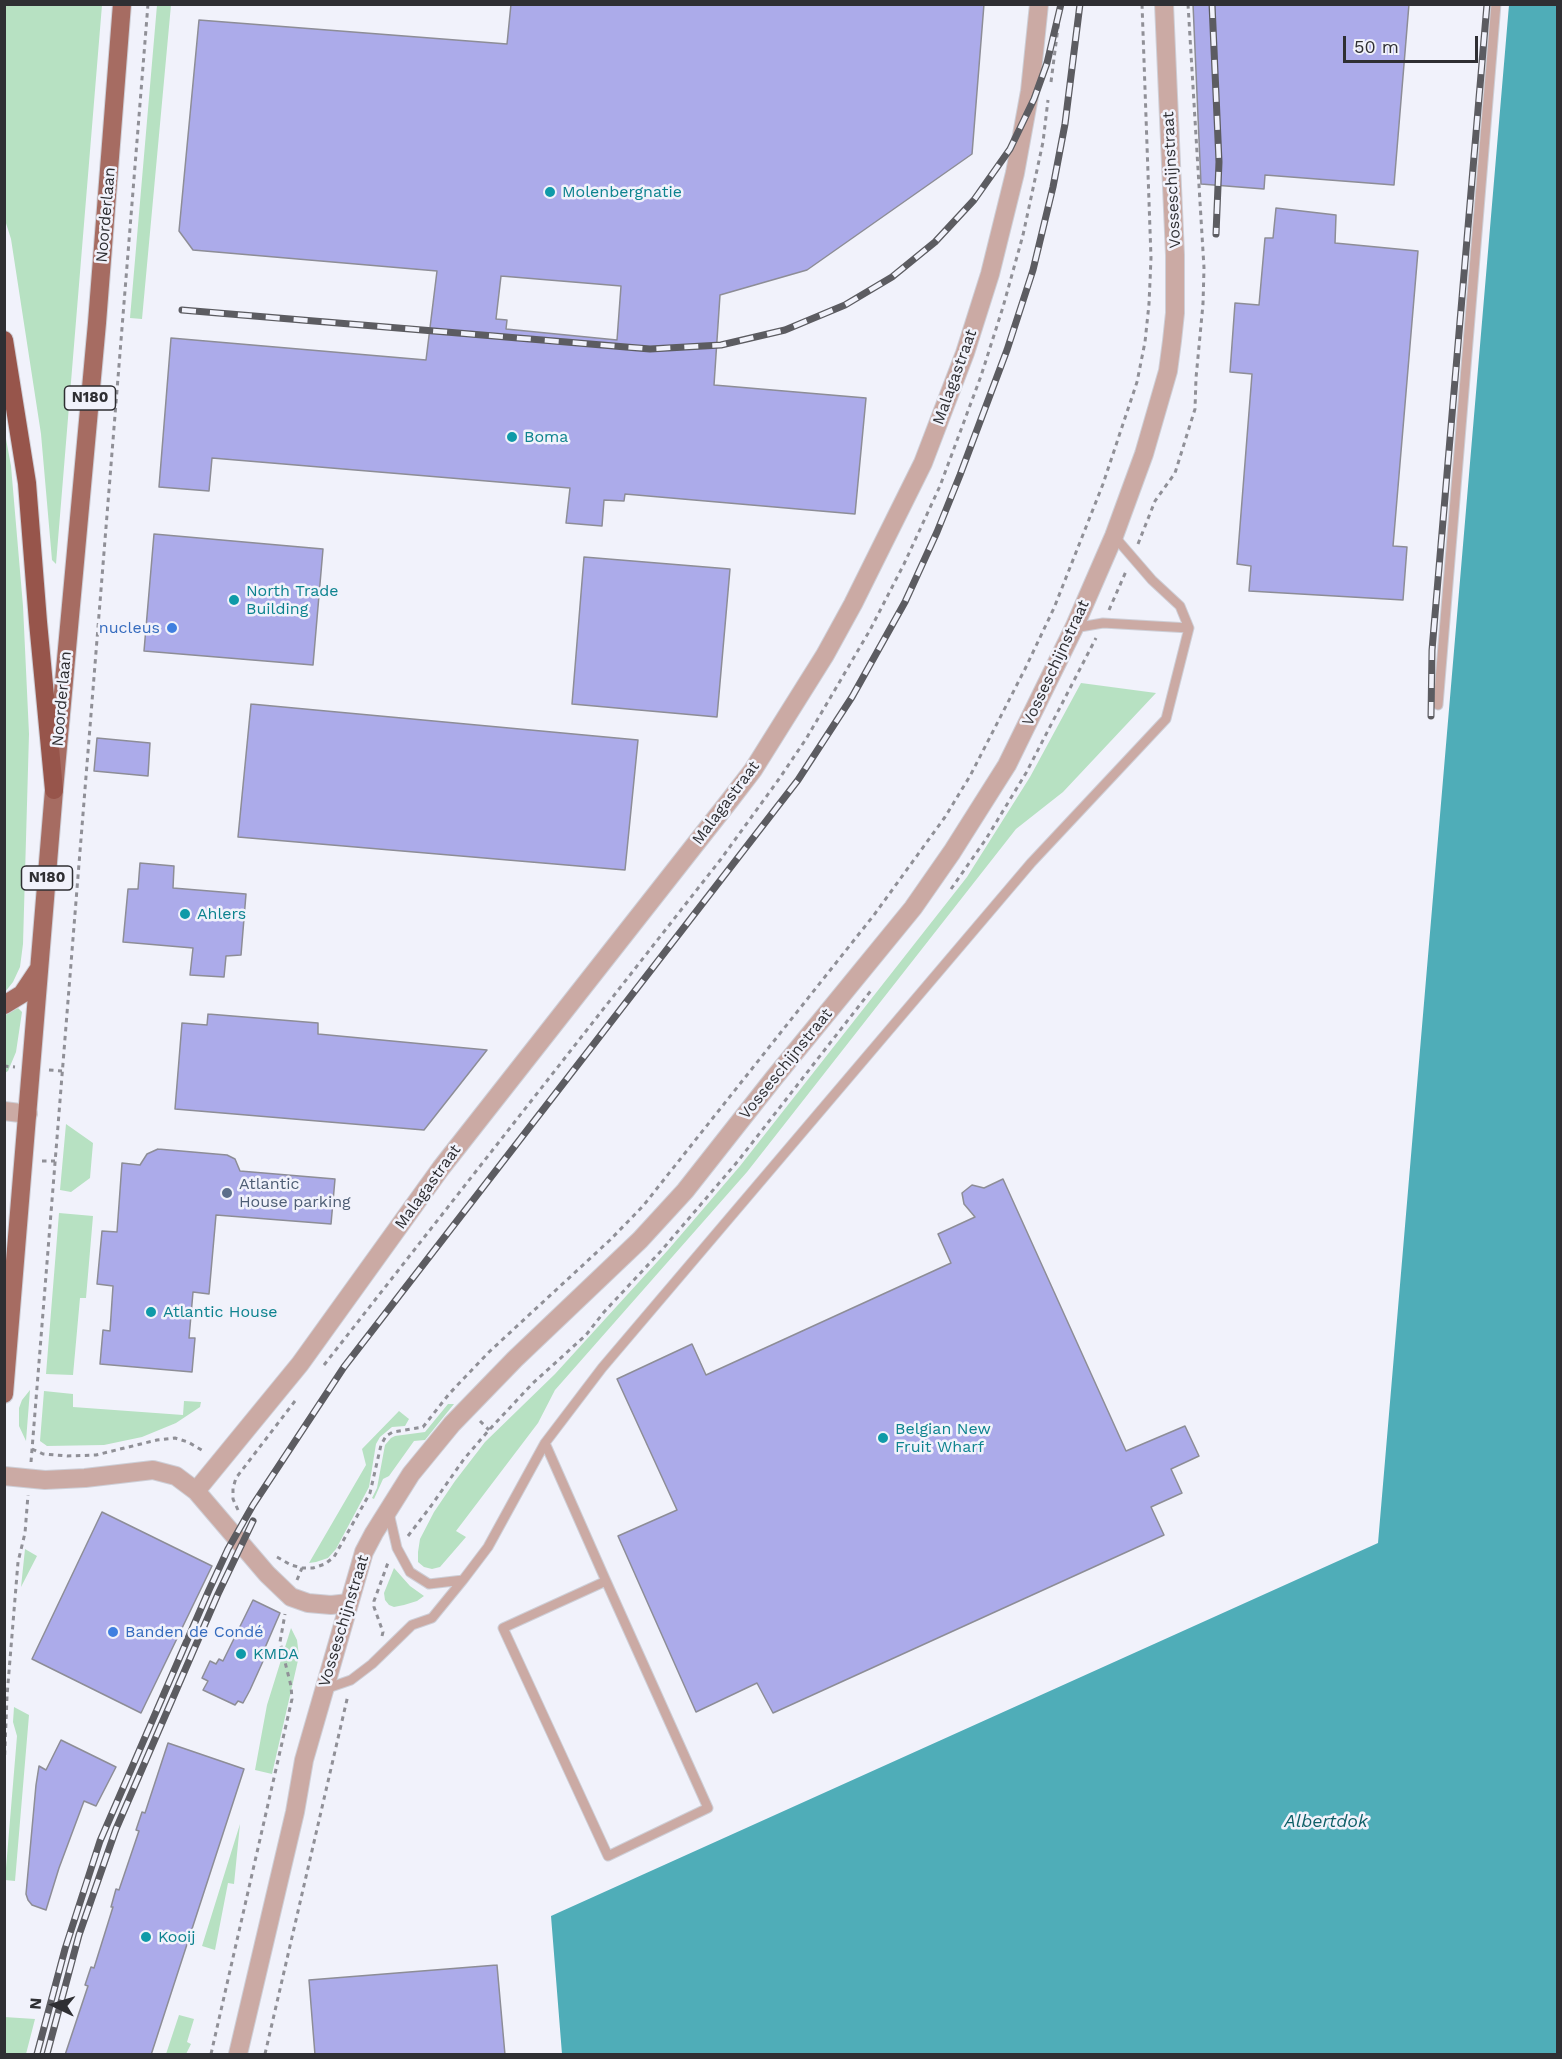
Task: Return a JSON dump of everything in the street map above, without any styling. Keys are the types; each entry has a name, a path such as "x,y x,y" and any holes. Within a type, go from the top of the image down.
{"highway":[{"path":"4,340 27,483 54,790"}],"main road":[{"name":"Noorderlaan","path":"4,1394 54,790 97,323 122,4"},
{"path":"4,1005 22,994 33,981 40,966"}],"street":[{"name":"Malagastraat","path":"196,1491 300,1364 441,1168 753,770 825,655 923,463 965,353 990,274 1015,173 1030,92 1039,4"},
{"name":"Vosseschijnstraat","path":"238,2055 295,1812 304,1760 323,1690 364,1552 388,1510 411,1474 467,1408 640,1240 685,1191 913,908 952,852 1007,765 1074,628 1114,536 1159,407 1168,371 1175,313 1175,255 1164,4"},
{"path":"4,1111 28,1114"},
{"path":"4,1476 45,1480 153,1470 176,1476 196,1491 267,1574 291,1598 308,1603 331,1605 349,1603"}],"lane":[{"path":"1438,705 1496,4"},
{"path":"323,1690 351,1680 372,1664 412,1625 432,1618 488,1547 545,1443 610,1359 1031,863 1166,719 1189,628 1180,606 1132,558 1114,536"},
{"path":"1074,628 1103,623 1189,628"},
{"path":"545,1443 708,1808 608,1856 503,1628 606,1581"},
{"path":"388,1510 397,1548 410,1572 429,1584 463,1580"}],"path":[{"path":"55,1161 148,4"},
{"path":"271,1550 277,1557 302,1568 313,1568 325,1564 334,1557 370,1493 381,1445 386,1436 393,1432 423,1427 449,1394 489,1352 610,1240 643,1206 874,915 945,817 970,776 1054,608 1103,484 1137,382 1145,342 1151,258 1142,4"},
{"path":"949,890 986,839 1026,773 1103,623 1155,501 1175,473 1195,409 1204,268 1188,4"},
{"path":"380,1641 383,1632 374,1601 387,1565 397,1548 489,1430 532,1384 586,1335 738,1161 876,984"},
{"path":"32,1449 51,1455 96,1455 157,1440 176,1438 188,1442 219,1462 236,1478 233,1499 241,1514"},
{"path":"211,2055 292,1699 280,1642 281,1629 291,1598"},
{"path":"265,2055 351,1680"}],"green space":[{"path":"4,5 102,5 56,564 52,560 41,434 11,239 5,220"},
{"path":"157,5 171,5 142,319 130,318"},
{"path":"4,428 11,466 23,606 29,734 23,944 20,967 5,992"},
{"path":"1081,683 1156,693 1063,792 1016,829 747,1172 555,1390 538,1423 456,1531 466,1537 440,1567 432,1569 424,1567 418,1562 420,1539 434,1512 455,1481 485,1442 555,1374 668,1250 740,1166 967,877 1030,777"},
{"path":"18,1008 22,1012 16,1052 5,1073 5,1015"},
{"path":"66,1124 93,1143 90,1178 71,1192 60,1190"},
{"path":"59,1213 93,1216 86,1298 80,1298 73,1375 46,1374"},
{"path":"30,1390 26,1441 19,1426 19,1408"},
{"path":"44,1391 73,1394 73,1407 183,1415 184,1401 201,1402 200,1407 176,1423 142,1437 104,1445 47,1446 40,1441"},
{"path":"448,1404 454,1404 425,1440 414,1441 389,1476 383,1479 374,1499 372,1498 377,1488 385,1445 395,1436 425,1432"},
{"path":"399,1411 409,1419 405,1426 392,1427 380,1437 376,1444 369,1487 336,1549 328,1558 309,1563 366,1465 362,1449"},
{"path":"25,1549 37,1556 21,1587"},
{"path":"394,1568 410,1586 424,1596 404,1605 394,1607 389,1605 384,1593"},
{"path":"291,1628 297,1640 299,1656 272,1774 255,1770 267,1705"},
{"path":"14,1707 29,1715 15,1881 5,1880 17,1736 13,1722"},
{"path":"240,1824 234,1884 228,1883 215,1950 202,1946"},
{"path":"179,2015 194,2019 187,2042 191,2044 186,2054 166,2054"},
{"path":"4,2017 35,2019 26,2054 5,2054"}],"water":[{"name":"Albertdok","path":"1509,5 1558,5 1557,2054 562,2054 551,1916 1378,1543"}],"building":[{"name":"Molenbergnatie","path":"511,4 984,4 972,154 807,270 720,295 714,385 866,398 855,514 625,494 624,501 604,500 602,526 566,523 570,488 212,458 209,491 159,487 171,338 426,360 437,271 193,250 179,231 199,20 507,44","holes":["501,276 621,286 617,340 506,329 507,320 496,319"]},
{"path":"1193,4 1409,4 1394,185 1265,175 1264,189 1201,184"},
{"path":"1276,208 1336,215 1335,243 1418,251 1393,546 1407,547 1403,600 1249,591 1251,566 1237,564 1252,374 1230,372 1235,303 1259,305 1265,238 1273,238"},
{"name":"North Trade Building","path":"154,534 323,549 313,665 144,651"},
{"path":"584,557 730,569 717,717 572,704"},
{"path":"251,704 638,740 625,870 238,837"},
{"path":"97,738 150,743 148,776 94,771"},
{"name":"Ahlers","path":"140,863 174,866 173,888 246,894 241,955 226,956 224,977 190,975 193,948 123,942 128,889 138,889"},
{"path":"208,1014 318,1023 318,1034 487,1050 424,1130 175,1109 182,1023 207,1025"},
{"path":"158,1149 227,1155 235,1159 240,1171 335,1179 331,1224 216,1215 209,1294 193,1292 189,1338 195,1338 192,1372 100,1364 103,1330 110,1331 113,1286 97,1284 102,1231 117,1232 122,1163 140,1165 147,1154"},
{"name":"Belgian New Fruit Wharf","path":"1003,1179 1126,1451 1185,1426 1199,1456 1171,1469 1182,1493 1151,1507 1164,1535 773,1713 757,1683 696,1712 618,1536 677,1510 617,1379 692,1344 706,1375 951,1263 938,1234 975,1217 964,1204 962,1193 972,1185 984,1188"},
{"name":"Banden de Condé","path":"102,1512 212,1566 141,1713 32,1659"},
{"name":"KMDA","path":"253,1600 280,1613 250,1690 243,1703 238,1701 235,1705 203,1690 208,1681 202,1678 210,1661 216,1664 219,1659 223,1661"},
{"path":"61,1740 116,1767 96,1806 84,1801 46,1910 32,1905 26,1894 39,1766 46,1770"},
{"name":"Kooij","path":"168,1743 244,1769 151,2055 65,2055 88,1986 85,1985 91,1967 94,1968 113,1907 111,1907 116,1889 119,1890 139,1831 136,1830 142,1812 145,1813"},
{"path":"497,1965 505,2055 315,2055 309,1980"}],"railway":[{"path":"182,310 650,349 721,345 785,330 845,305 892,277 935,242 974,200 1010,149 1034,99 1047,63 1061,4"},
{"path":"37,2054 65,1949 100,1841 209,1590 228,1549 253,1505 344,1367 798,780 852,697 905,602 960,475 1007,350 1033,270 1065,124 1080,4"},
{"path":"1212,4 1219,162 1216,234"},
{"path":"1431,716 1432,650 1487,4"},
{"path":"47,2054 79,1935 116,1829 218,1594 253,1521"}],"place":[{"name":"Molenbergnatie","path":"550,192"},
{"name":"Boma","path":"512,437"},
{"name":"North Trade Building","path":"234,600"},
{"name":"nucleus","path":"172,628"},
{"name":"Ahlers","path":"185,914"},
{"name":"Atlantic House parking","path":"227,1193"},
{"name":"Atlantic House","path":"151,1312"},
{"name":"Belgian New Fruit Wharf","path":"883,1438"},
{"name":"Banden de Condé","path":"113,1632"},
{"name":"KMDA","path":"241,1654"},
{"name":"Kooij","path":"146,1937"}]}
